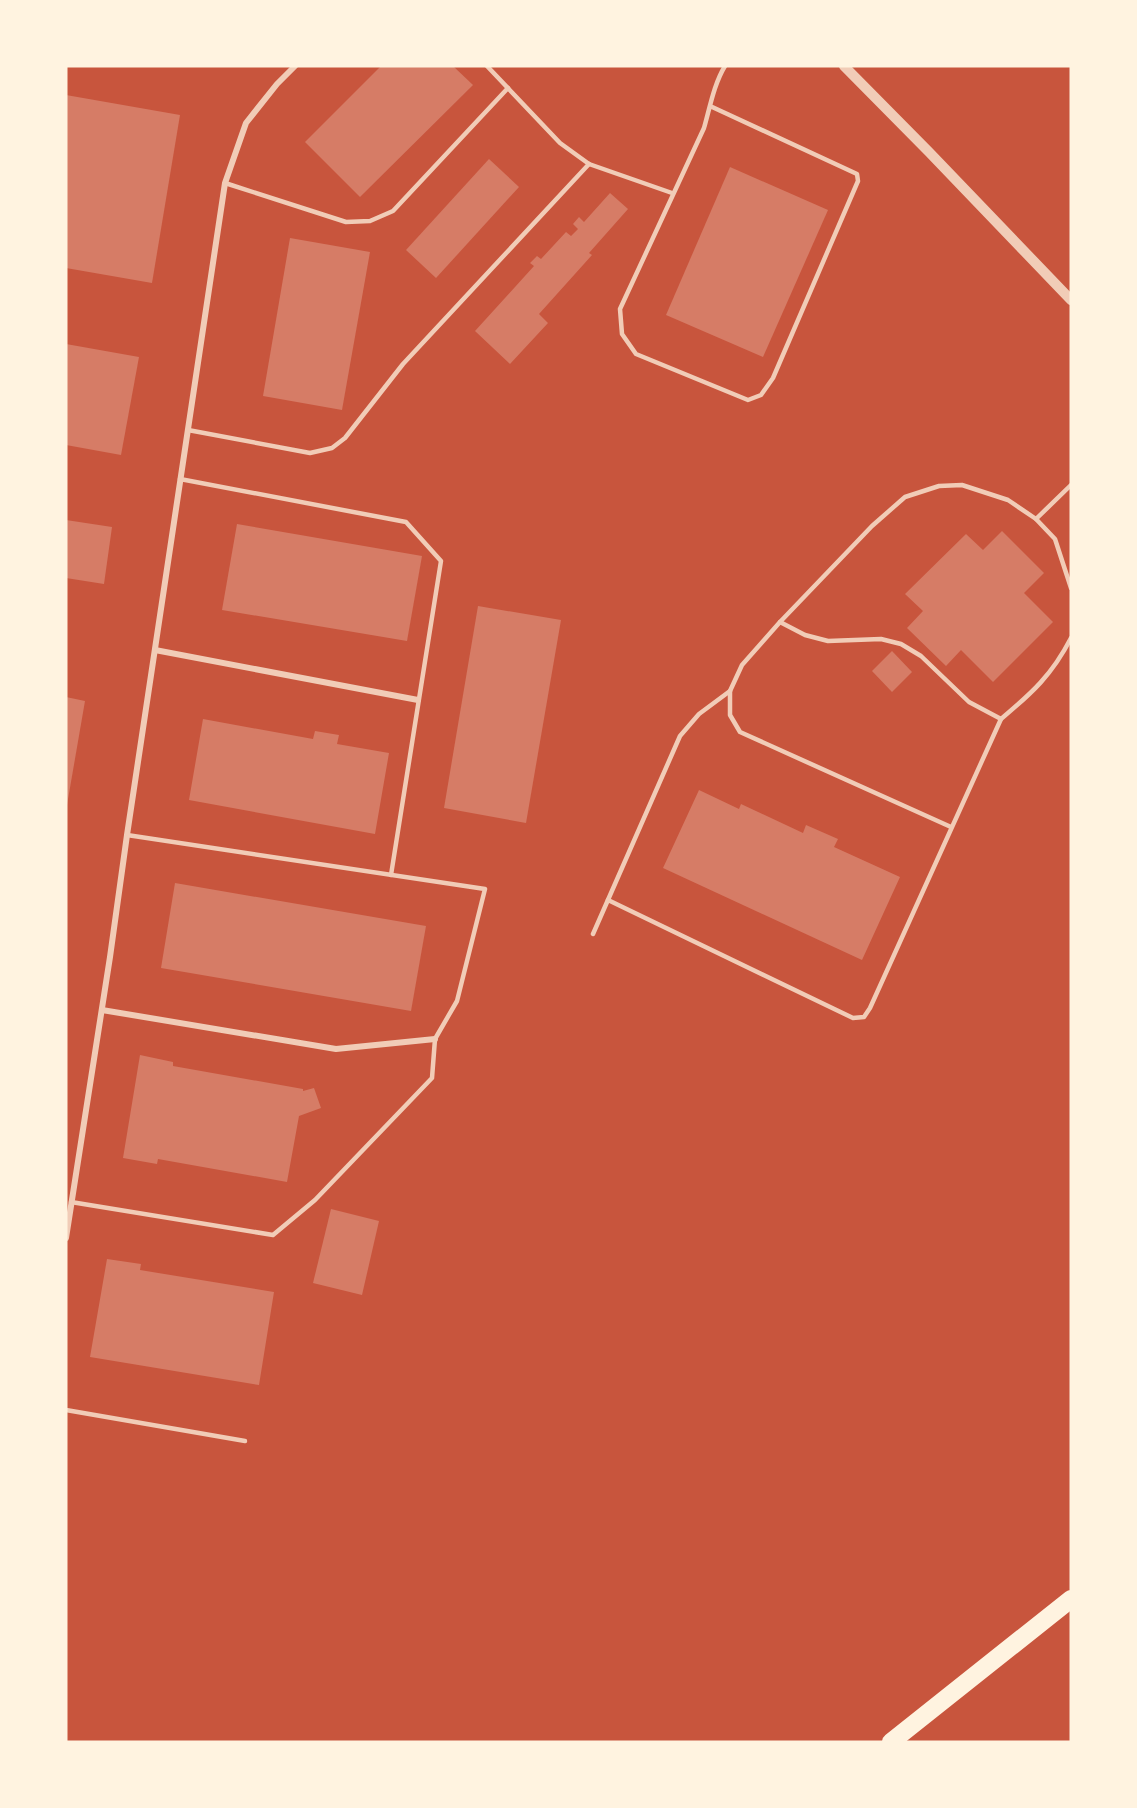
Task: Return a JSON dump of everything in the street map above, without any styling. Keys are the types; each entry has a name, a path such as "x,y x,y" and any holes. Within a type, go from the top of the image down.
{"highway":[{"path":"891,1742 1071,1599"}],"street":[{"path":"66,1238 225,183 246,123 277,84 295,66"},
{"path":"844,66 1071,300"},
{"path":"155,650 418,700"},
{"path":"102,1010 336,1049 435,1039"}],"lane":[{"path":"487,66 560,143 589,164 672,193"},
{"path":"710,106 857,174 858,181 772,378 761,395 748,399 636,354 622,334 620,309 704,128 710,106 718,77 725,66"},
{"path":"225,183 346,222 369,221 393,211 508,88"},
{"path":"188,430 310,453 332,448 345,438 403,364 589,164"},
{"path":"180,479 406,522 441,561 391,875"},
{"path":"951,827 740,732 730,715 730,691 742,665 780,621 872,526 905,497 939,486 962,485 1008,500 1036,519 1055,539 1071,588"},
{"path":"1036,519 1071,485"},
{"path":"780,621 805,635 828,641 881,639 901,644 921,656 969,702 1001,719"},
{"path":"608,900 854,1017 864,1017 1001,719 1034,692 1054,666 1071,638"},
{"path":"593,934 680,736 699,714 730,691"},
{"path":"71,1202 273,1235 315,1200 432,1078 435,1039 457,1000 485,889 127,835"},
{"path":"66,1410 245,1441"}],"building":[{"path":"381,66 453,66 473,85 360,197 305,142"},
{"path":"66,95 180,115 152,283 66,268"},
{"path":"489,159 519,187 436,278 406,250"},
{"path":"730,167 828,210 763,357 666,315"},
{"path":"610,193 628,209 589,253 592,255 539,314 548,323 510,364 475,331 534,266 530,263 537,256 541,259 566,232 571,236 578,229 573,224 579,217 584,222"},
{"path":"290,238 370,252 342,410 263,396"},
{"path":"66,344 139,357 121,455 66,445"},
{"path":"66,520 112,527 104,584 66,578"},
{"path":"237,524 422,556 407,641 222,610"},
{"path":"1002,531 1044,573 1024,593 1053,622 993,682 961,650 946,666 907,628 923,611 905,594 966,534 983,550"},
{"path":"478,606 561,620 526,823 444,808"},
{"path":"892,651 912,672 892,692 872,671"},
{"path":"66,697 85,701 67,805 66,804"},
{"path":"203,719 313,739 315,731 339,735 337,744 389,753 375,834 189,800"},
{"path":"699,790 739,809 741,804 803,833 806,825 838,839 834,847 900,877 862,960 663,868"},
{"path":"175,883 426,926 411,1011 161,968"},
{"path":"140,1055 173,1062 173,1066 303,1089 303,1091 314,1088 321,1108 299,1116 287,1182 158,1159 157,1164 123,1158"},
{"path":"331,1209 379,1221 362,1295 313,1283"},
{"path":"107,1259 141,1264 140,1270 274,1292 259,1385 90,1357"}]}
